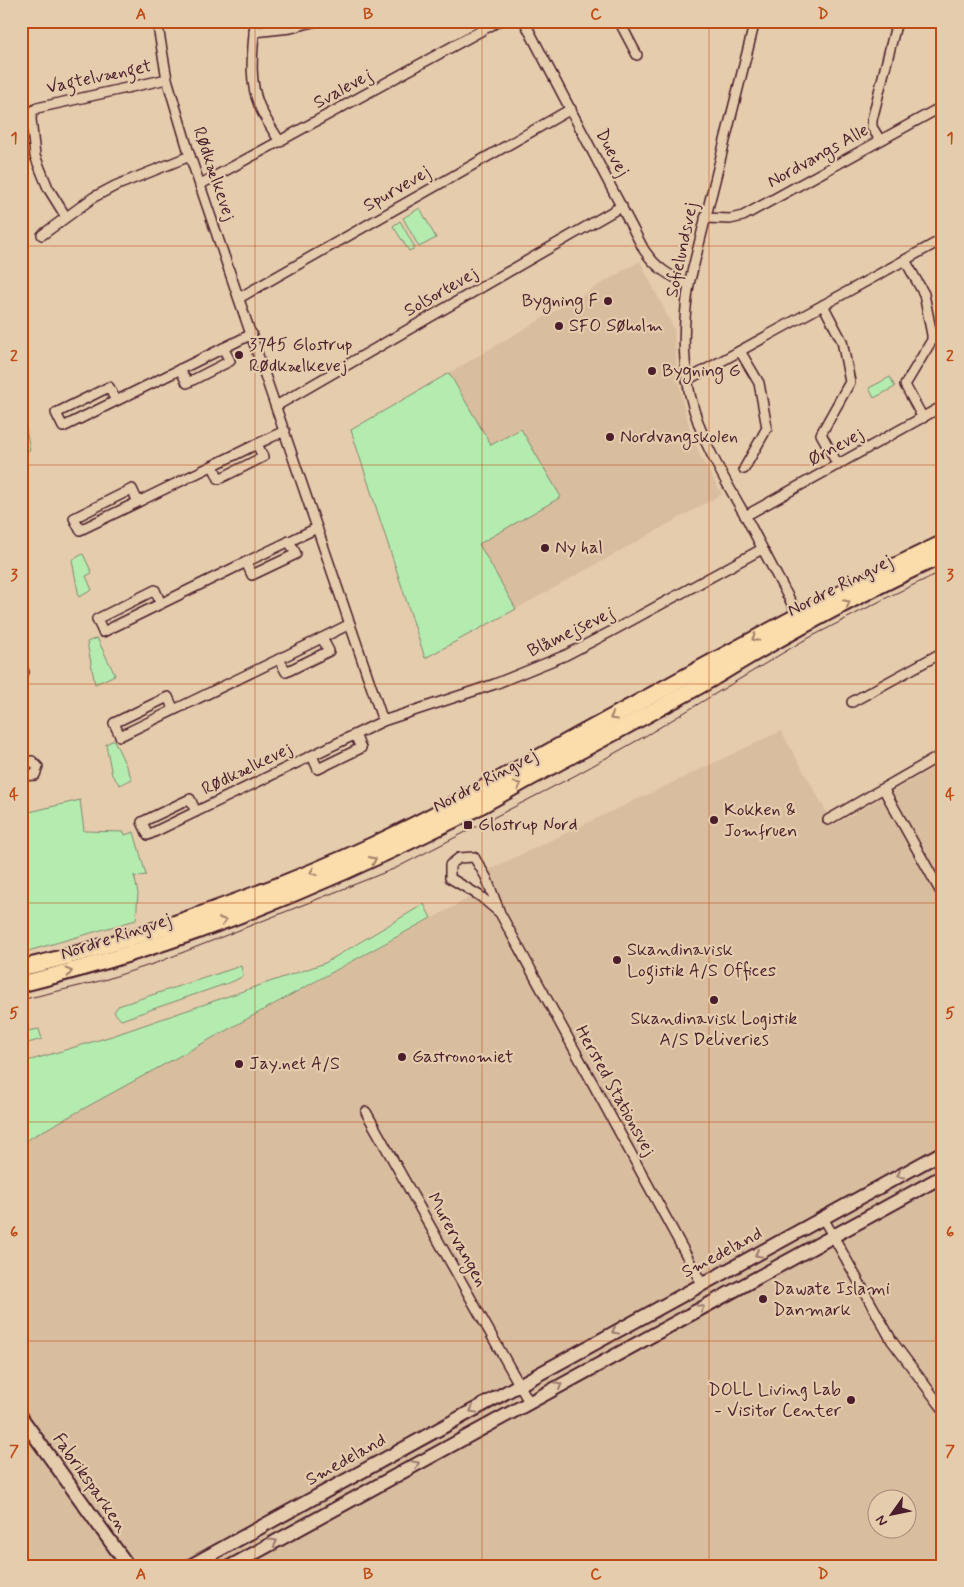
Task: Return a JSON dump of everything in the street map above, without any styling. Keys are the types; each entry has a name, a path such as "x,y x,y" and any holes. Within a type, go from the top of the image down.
{"main road":[{"name":"Nordre Ringvej","path":"21,968 124,941 206,913 310,873 364,849 450,807 798,615 943,543"},
{"name":"Nordre Ringvej","path":"21,984 75,971 131,953 334,878 448,823 702,684 804,625 943,555"}],"street":[{"name":"Rødkælkevej","path":"157,21 168,79 190,156 383,721 312,756 196,812 148,835 142,822 190,799 196,812"},
{"path":"255,21 251,70 255,95 260,108 280,142"},
{"path":"254,32 291,28 316,21"},
{"name":"Svalevej","path":"201,184 499,21"},
{"name":"Duevej","path":"524,21 651,260 672,277 689,284"},
{"path":"619,21 638,55"},
{"name":"Sofielundsvej","path":"755,21 689,284 684,337 687,380 700,430 725,482 798,615"},
{"path":"880,140 872,127 872,120 897,21"},
{"name":"Vagtelvænget","path":"66,217 48,188 35,156 32,112 37,108 168,79"},
{"name":"Nordvangs Alle","path":"705,218 730,219 743,216 943,106"},
{"name":"Spurvevej","path":"239,298 571,109"},
{"path":"42,235 94,197 190,156"},
{"name":"Solsortevej","path":"276,406 622,206"},
{"path":"687,380 943,239"},
{"path":"905,260 924,294 932,333 932,340 905,385 923,418"},
{"path":"823,305 842,341 850,382 821,434 838,465"},
{"path":"116,401 109,387 56,413 63,427 116,401 180,369 252,334"},
{"path":"180,369 187,382 213,370 230,361 223,348"},
{"path":"740,351 759,384 766,428 744,469"},
{"name":"Ørnevej","path":"745,516 943,406"},
{"path":"138,502 132,489 74,518 80,530 213,466 285,430"},
{"path":"213,466 219,479 246,466 263,457 257,444"},
{"path":"161,604 155,590 97,619 103,632 161,604 289,541 317,528"},
{"path":"246,562 252,575 278,563 296,554 289,541"},
{"name":"Blåmejsevej","path":"383,721 495,684 566,654 762,549"},
{"path":"174,710 168,697 114,723 120,736 280,659 350,624"},
{"path":"280,659 286,672 312,660 329,651 322,638"},
{"path":"852,702 943,652"},
{"path":"21,665 24,672 21,676"},
{"name":"Rødkælkevej","path":"312,756 318,769 353,752 361,748 355,735"},
{"path":"828,820 943,754"},
{"path":"21,763 32,760 38,767 35,774 21,776"},
{"path":"883,788 943,896"},
{"name":"Hersted Stationsvej","path":"500,913 480,896 450,878 450,865 459,858 474,857 486,877 500,913 702,1284"},
{"name":"Murervangen","path":"366,1112 519,1384"},
{"name":"Smedeland","path":"190,1566 943,1152"},
{"path":"231,1566 943,1176"},
{"path":"823,1218 892,1341 943,1409"},
{"path":"674,1299 684,1317"},
{"path":"519,1384 528,1402"},
{"name":"Fabriksparken","path":"22,1419 128,1566"}],"shaded area":[{"name":"Nordvangskolen","path":"640,261 674,329 677,369 682,400 690,429 701,458 722,494 516,609 478,544 561,497 491,445 449,373"},
{"path":"781,731 834,825 943,762 943,1566 21,1566 21,1143 493,885 486,871"}],"green space":[{"path":"420,208 436,238 419,247 403,218"},
{"path":"400,221 415,248 409,251 393,226"},
{"path":"449,373 491,445 521,429 561,497 479,544 516,609 425,658 351,430"},
{"path":"890,377 895,387 874,398 869,388"},
{"path":"23,413 30,450 21,452 21,414"},
{"path":"83,554 92,573 86,576 92,590 79,597 72,560"},
{"path":"97,638 115,675 95,684 87,642"},
{"path":"114,740 132,779 120,785 112,775 106,744"},
{"path":"80,800 84,831 124,832 125,835 134,832 146,875 135,877 134,875 138,893 136,920 21,953 21,814"},
{"path":"424,904 431,918 21,1143 21,1063 112,1036 325,963"},
{"path":"241,966 243,976 234,981 121,1020 114,1012 118,1006"},
{"path":"39,1029 42,1039 21,1045 21,1032"}],"tram line":[{"path":"21,1000 104,980 156,963 396,868 576,775 647,735 801,642 943,571"},
{"path":"21,993 122,965 201,939"}],"place":[{"name":"Bygning F","path":"608,301"},
{"name":"SFO Søholm","path":"559,326"},
{"name":"3745 Glostrup Rødkælkevej","path":"239,355"},
{"name":"Bygning G","path":"652,371"},
{"name":"Nordvangskolen","path":"610,437"},
{"name":"Ny hal","path":"545,548"},
{"name":"Kokken & Jomfruen","path":"714,820"},
{"name":"Glostrup Nord","path":"468,825"},
{"name":"Skandinavisk Logistik A/S Offices","path":"617,960"},
{"name":"Skandinavisk Logistik A/S Deliveries","path":"714,1000"},
{"name":"Gastronomiet","path":"402,1057"},
{"name":"Jay.net A/S","path":"239,1064"},
{"name":"Dawate Islami Danmark","path":"763,1299"},
{"name":"DOLL Living Lab - Visitor Center","path":"851,1400"}]}
